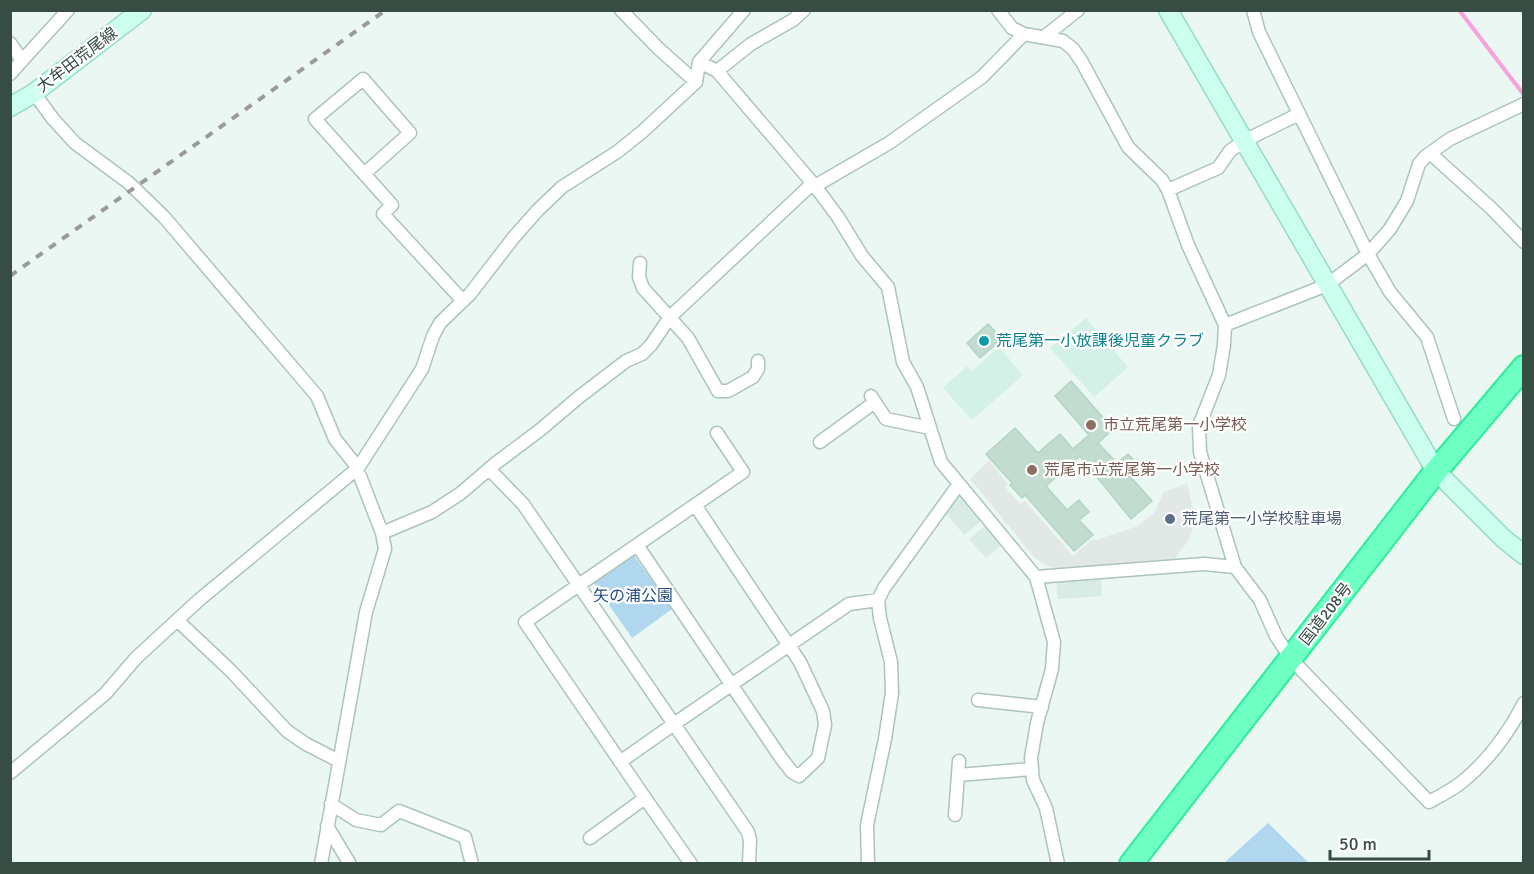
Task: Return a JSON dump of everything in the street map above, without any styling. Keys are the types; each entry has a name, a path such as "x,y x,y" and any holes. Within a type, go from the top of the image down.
{"highway":[{"name":"国道208号","path":"1131,864 1436,471 1524,368"}],"street":[{"path":"10,74 68,10"},
{"name":"大牟田荒尾線","path":"10,107 34,93 142,10"},
{"path":"621,10 659,49 696,82"},
{"path":"10,773 105,694 136,658 199,600 359,472 422,369 433,336 440,324 470,294 538,210 562,187 617,152 696,82 699,62 744,10"},
{"path":"717,71 751,44 793,20 804,10"},
{"path":"998,10 1012,28 1024,33 1063,41 1072,49 1082,62 1128,147 1162,180 1168,190 1188,245 1225,325 1219,375 1199,426 1200,452 1235,567 1260,600 1276,636 1291,659 1429,802 1462,782 1490,756 1524,703"},
{"path":"1044,37 1078,10"},
{"path":"1167,10 1436,471 1503,539 1524,555"},
{"path":"1252,10 1259,32 1368,254 1390,292 1427,337 1454,419"},
{"path":"382,533 432,512 461,493 579,397 626,361 642,354 670,317 814,185 890,143 972,84 1024,33"},
{"path":"10,43 22,60"},
{"path":"699,62 717,71 814,185 862,256 888,287 903,362 916,387 941,462 1036,576 1054,642 1052,669 1031,758 1033,780 1046,808 1058,864"},
{"path":"364,174 410,133 363,79 315,118 364,174 392,206 383,214 463,301"},
{"path":"34,93 75,143 129,183 164,217 316,396 335,439 359,472 382,533 385,549 366,612 321,864"},
{"path":"1225,325 1327,285 1368,254 1390,229 1407,201 1419,164 1430,153 1450,139 1522,105"},
{"path":"1168,190 1218,168 1230,151 1244,141 1299,114"},
{"path":"1430,153 1492,209 1524,242"},
{"path":"640,263 639,277 643,288 688,338 718,391 728,391 753,377 758,369 758,361"},
{"path":"820,442 873,399 886,419 930,428"},
{"path":"691,864 525,622 743,472 717,433"},
{"path":"489,469 523,504 748,832 749,864"},
{"path":"868,864 867,825 892,693 891,662 878,600 884,588 959,484"},
{"path":"637,545 781,758 792,772 799,776 818,758 825,725 823,711 800,662 695,505"},
{"path":"1036,576 1204,564 1235,567"},
{"path":"620,762 849,604 878,600"},
{"path":"177,620 231,671 286,731 339,761"},
{"path":"978,700 1042,707"},
{"path":"955,815 959,761"},
{"path":"958,775 1032,769"},
{"path":"590,838 645,798"},
{"path":"331,804 356,820 381,825 399,812 465,837 472,864"},
{"path":"327,826 350,864"}],"shaded area":[{"path":"1086,318 1128,367 1094,397 1050,348"},
{"path":"999,347 1023,375 972,420 943,388 967,366 972,371"},
{"name":"荒尾第一小学校駐車場","path":"989,461 1007,483 1005,487 1020,504 1025,501 1073,556 1091,540 1138,526 1155,512 1163,493 1187,483 1193,508 1190,538 1174,560 1064,570 1050,567 1035,558 970,479"},
{"path":"961,496 981,521 964,535 944,511"},
{"path":"985,526 1001,546 986,558 969,539"},
{"path":"1101,579 1102,596 1058,599 1056,581"}],"green space":[{"name":"矢の浦公園","path":"633,554 672,609 632,638 593,582"},
{"path":"1268,823 1309,863 1224,863"}],"building":[{"name":"荒尾第一小放課後児童クラブ","path":"988,324 1002,339 980,358 967,343"},
{"name":"荒尾市立荒尾第一小学校","path":"1071,381 1113,429 1098,443 1117,463 1128,454 1138,465 1128,474 1152,501 1131,519 1080,456 1046,486 1067,510 1079,500 1089,512 1079,520 1093,535 1074,551 1025,495 1022,498 1010,485 1012,483 986,454 1015,428 1038,453 1060,434 1073,449 1089,435 1055,396"}],"waterway":[{"path":"1459,10 1524,95"}],"railway":[{"path":"10,276 386,10"}],"place":[{"name":"荒尾第一小放課後児童クラブ","path":"984,341"},
{"name":"市立荒尾第一小学校","path":"1091,425"},
{"name":"荒尾市立荒尾第一小学校","path":"1032,470"},
{"name":"荒尾第一小学校駐車場","path":"1170,519"}]}
